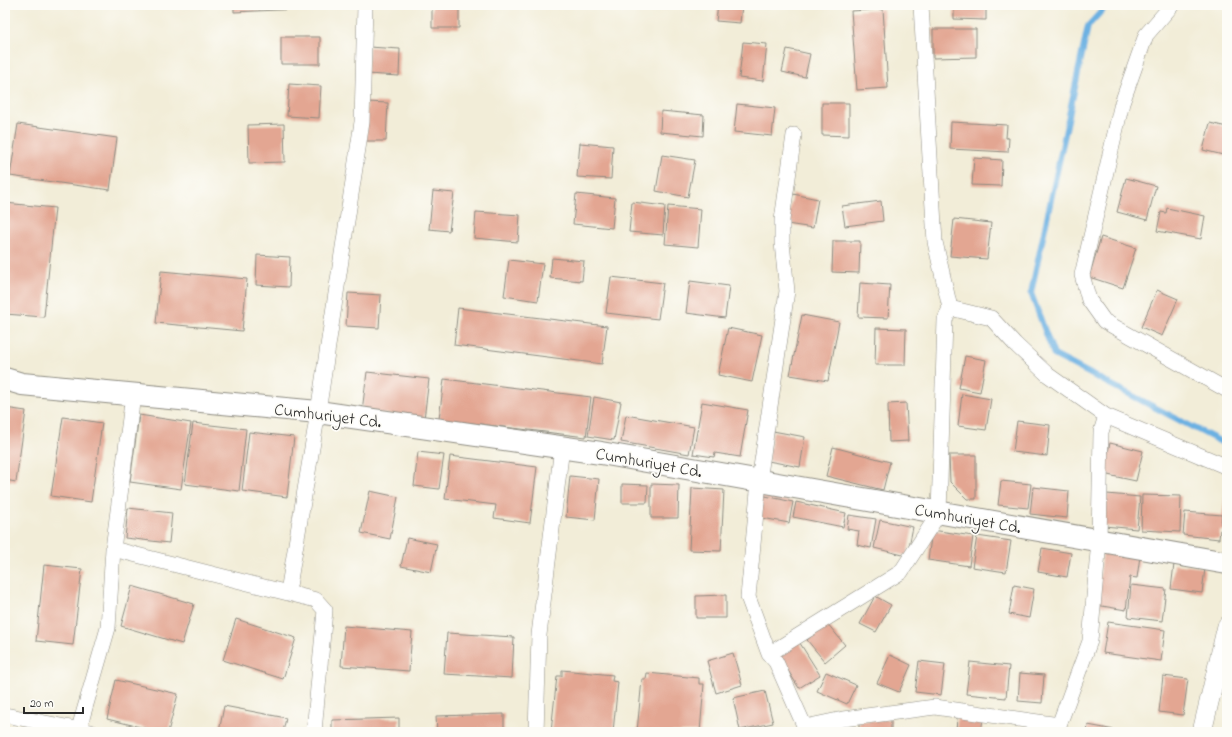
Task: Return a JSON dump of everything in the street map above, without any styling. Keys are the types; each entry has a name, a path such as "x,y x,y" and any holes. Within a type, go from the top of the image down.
{"main road":[{"path":"5,379 22,384 66,387"},
{"name":"Cumhuriyet Cd.","path":"66,387 133,395 318,412 562,447 1227,563"},
{"path":"5,395 20,395 66,387"}],"street":[{"path":"288,592 318,412 362,122 365,5"},
{"path":"769,654 901,572 940,513 945,320 950,308 935,242 921,5"},
{"path":"1172,5 1146,36 1122,103 1082,275 1089,300 1104,320 1227,390"},
{"path":"794,136 782,220 782,244 787,291 759,481 748,597 769,654 776,662 806,729 843,719 935,707 1059,729 1090,641 1099,541 1101,432 1106,416"},
{"path":"950,308 991,318 1015,344 1048,375 1106,416 1226,465"},
{"path":"5,714 83,731 108,628 113,549 133,395"},
{"path":"536,732 539,635 562,447"},
{"path":"113,549 316,600 325,610 314,732"},
{"path":"1202,732 1227,626"}],"building":[{"path":"234,5 322,5 322,8 234,12"},
{"path":"432,5 459,5 459,28 432,28"},
{"path":"718,5 742,5 740,23 716,21"},
{"path":"954,5 986,5 986,20 954,19"},
{"path":"883,9 888,88 857,90 851,11"},
{"path":"933,29 976,29 976,57 933,58"},
{"path":"281,37 320,37 320,64 281,64"},
{"path":"743,42 767,44 763,81 739,78"},
{"path":"369,47 400,49 399,76 367,74"},
{"path":"787,49 810,54 805,77 782,72"},
{"path":"289,84 321,86 319,118 287,116"},
{"path":"367,102 388,103 386,141 366,141"},
{"path":"822,103 849,103 849,136 822,135"},
{"path":"737,104 775,108 772,136 734,132"},
{"path":"661,111 704,115 703,136 660,132"},
{"path":"951,122 1007,125 1006,138 1009,138 1008,152 950,149"},
{"path":"1210,123 1227,127 1227,156 1203,150"},
{"path":"18,124 117,138 110,190 10,176"},
{"path":"284,124 285,162 249,163 248,125"},
{"path":"580,143 613,146 611,179 577,177"},
{"path":"662,155 695,160 688,197 656,191"},
{"path":"974,158 1002,160 1001,186 972,185"},
{"path":"1126,178 1156,186 1147,220 1117,212"},
{"path":"433,191 454,193 449,231 429,229"},
{"path":"576,194 615,198 612,228 573,224"},
{"path":"793,194 818,199 813,228 787,224"},
{"path":"881,201 883,221 845,226 842,206"},
{"path":"632,202 665,206 663,235 629,232"},
{"path":"5,203 55,208 44,317 5,314"},
{"path":"668,206 701,209 698,247 665,244"},
{"path":"1167,208 1205,216 1201,239 1157,231 1161,212 1166,213"},
{"path":"476,212 520,215 518,242 474,238"},
{"path":"954,219 991,223 987,259 950,256"},
{"path":"1101,237 1136,248 1123,288 1089,277"},
{"path":"833,241 860,241 859,273 832,272"},
{"path":"257,255 290,257 289,287 256,285"},
{"path":"552,258 584,261 582,281 550,278"},
{"path":"509,260 543,264 538,301 504,296"},
{"path":"161,271 247,279 242,331 156,323"},
{"path":"611,277 663,283 658,319 606,313"},
{"path":"690,281 729,286 725,318 686,313"},
{"path":"860,283 890,285 888,318 858,317"},
{"path":"1157,290 1178,299 1162,336 1141,327"},
{"path":"348,293 381,295 379,328 346,326"},
{"path":"458,308 607,326 602,364 454,345"},
{"path":"802,315 839,322 828,381 790,375"},
{"path":"728,328 762,335 752,382 718,375"},
{"path":"876,328 906,329 905,365 875,365"},
{"path":"965,356 986,360 980,392 959,388"},
{"path":"367,372 429,379 424,419 362,411"},
{"path":"444,379 591,397 586,437 439,419"},
{"path":"962,394 991,399 986,430 958,426"},
{"path":"594,397 621,402 614,440 588,436"},
{"path":"702,402 748,410 740,457 715,453 714,457 693,454"},
{"path":"906,403 908,441 889,442 888,404"},
{"path":"5,408 26,411 16,482 5,480"},
{"path":"139,415 191,423 181,489 130,482"},
{"path":"626,415 694,427 689,454 621,442"},
{"path":"63,417 102,423 91,502 51,496"},
{"path":"1017,421 1050,425 1047,456 1013,452"},
{"path":"193,423 246,429 239,491 185,484"},
{"path":"773,431 805,437 800,467 768,461"},
{"path":"249,432 294,437 287,497 242,491"},
{"path":"1110,443 1143,451 1136,481 1103,474"},
{"path":"833,447 890,462 883,490 826,476"},
{"path":"418,452 444,455 439,489 414,486"},
{"path":"949,455 976,455 976,499 967,499 950,482"},
{"path":"450,456 537,467 530,523 494,518 496,505 445,499"},
{"path":"570,476 599,479 595,520 566,517"},
{"path":"1001,481 1031,484 1028,508 998,505"},
{"path":"622,484 648,485 647,503 622,503"},
{"path":"651,484 679,485 678,518 651,518"},
{"path":"1033,487 1069,491 1067,518 1030,514"},
{"path":"692,488 724,490 721,551 689,550"},
{"path":"1226,489 1227,531 1220,530 1219,539 1183,535 1185,512 1222,515 1221,524"},
{"path":"370,491 398,497 390,539 361,533"},
{"path":"1107,494 1140,497 1137,529 1104,526"},
{"path":"761,495 793,502 789,523 757,517"},
{"path":"1142,495 1181,496 1180,532 1141,530"},
{"path":"796,502 846,513 843,527 793,517"},
{"path":"128,508 172,513 169,543 125,538"},
{"path":"849,515 876,519 871,548 857,545 859,531 847,529"},
{"path":"880,520 913,527 907,556 874,548"},
{"path":"932,530 973,536 969,566 928,560"},
{"path":"977,536 1011,541 1006,572 972,567"},
{"path":"407,538 437,544 431,572 401,566"},
{"path":"1042,548 1071,553 1067,577 1038,572"},
{"path":"1103,551 1140,556 1137,578 1130,577 1126,610 1096,605"},
{"path":"1174,564 1205,568 1202,593 1171,589"},
{"path":"44,565 82,569 73,645 36,641"},
{"path":"1014,585 1034,589 1029,618 1009,614"},
{"path":"1131,585 1166,589 1162,621 1128,617"},
{"path":"132,586 194,604 182,644 121,626"},
{"path":"726,595 726,618 696,618 696,596"},
{"path":"875,596 891,605 876,632 860,624"},
{"path":"236,619 296,638 283,679 223,660"},
{"path":"1108,622 1165,630 1161,661 1103,653"},
{"path":"827,623 845,645 825,662 807,640"},
{"path":"344,626 412,632 409,671 341,666"},
{"path":"447,633 514,637 512,678 444,674"},
{"path":"798,640 820,675 799,688 777,653"},
{"path":"5,652 8,652 6,666 5,666"},
{"path":"733,653 742,685 716,693 707,661"},
{"path":"890,655 911,665 899,692 877,683"},
{"path":"919,661 945,664 941,695 915,692"},
{"path":"970,662 1009,666 1006,698 966,694"},
{"path":"562,670 613,675 612,681 618,682 613,732 551,732 557,676 562,676"},
{"path":"826,672 856,685 847,704 817,691"},
{"path":"647,673 699,678 699,684 704,684 700,732 637,732 642,679 646,679"},
{"path":"1020,673 1044,675 1042,703 1018,701"},
{"path":"1163,676 1188,679 1183,715 1159,712"},
{"path":"116,680 178,694 168,732 161,732 107,719"},
{"path":"765,691 773,723 740,730 733,698"},
{"path":"224,706 286,718 283,732 219,732"},
{"path":"504,714 504,732 437,732 436,716"},
{"path":"957,717 983,719 981,732 956,732"},
{"path":"399,718 399,732 332,732 332,720"},
{"path":"891,719 891,732 859,732 859,721"},
{"path":"1088,725 1120,731 1087,732"}],"waterway":[{"path":"1107,5 1088,26 1031,293 1054,355 1227,445"}]}
